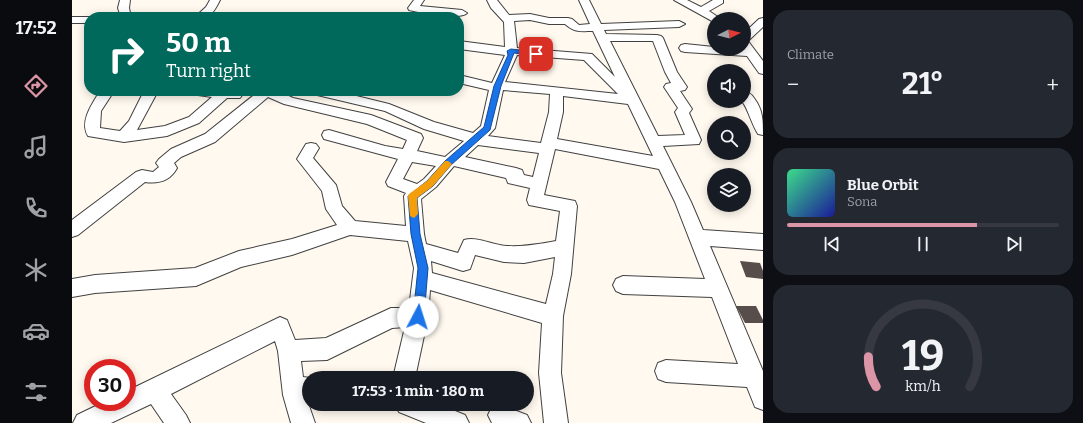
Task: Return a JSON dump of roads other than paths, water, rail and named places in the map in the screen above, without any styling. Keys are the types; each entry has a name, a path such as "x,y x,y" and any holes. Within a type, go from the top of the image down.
{"street":[{"path":"124,12 123,5 125,0"},
{"path":"206,12 210,9 215,0"},
{"path":"419,0 413,8 452,12"},
{"path":"406,371 418,317 423,268 417,242 412,196 430,184 450,161 488,128 497,86 511,55 508,21 494,6 492,0"},
{"path":"584,0 683,202 763,399"},
{"path":"679,0 707,15"},
{"path":"701,12 719,1"},
{"path":"506,18 530,17 549,21 568,21 576,28 657,38 671,72 680,87 671,87 684,109 682,112 694,140 653,141"},
{"path":"72,20 84,20"},
{"path":"751,33 763,21"},
{"path":"599,32 679,24"},
{"path":"464,46 588,57 633,100"},
{"path":"686,48 707,48"},
{"path":"751,53 763,70"},
{"path":"464,80 497,86 633,100"},
{"path":"556,91 556,112 535,200 569,206 562,274 553,316 550,373 556,423"},
{"path":"104,96 94,111 94,132 124,137 167,131 194,120 222,96"},
{"path":"124,137 135,123 149,96"},
{"path":"72,230 142,176 156,178 169,168 164,163 176,153 210,138 260,96"},
{"path":"278,96 289,101 371,120 416,138 394,182 419,191"},
{"path":"339,96 388,108 429,126 475,139 547,146 664,164"},
{"path":"751,104 754,108 757,120 763,129"},
{"path":"751,128 763,129"},
{"path":"329,135 385,151 450,161 516,174 514,179 538,184"},
{"path":"311,148 305,159 330,189 334,209 350,228"},
{"path":"72,288 96,284 196,276 239,259 292,247 350,228 417,242 463,263 470,246 504,254 524,255 564,247"},
{"path":"697,237 763,242"},
{"path":"422,279 553,316"},
{"path":"623,285 718,288"},
{"path":"288,351 327,350 391,318 418,317"},
{"path":"85,423 155,390 280,327 301,388 294,396 303,423"},
{"path":"666,371 754,376"},
{"path":"155,390 178,423"},
{"path":"425,411 457,423"}]}
